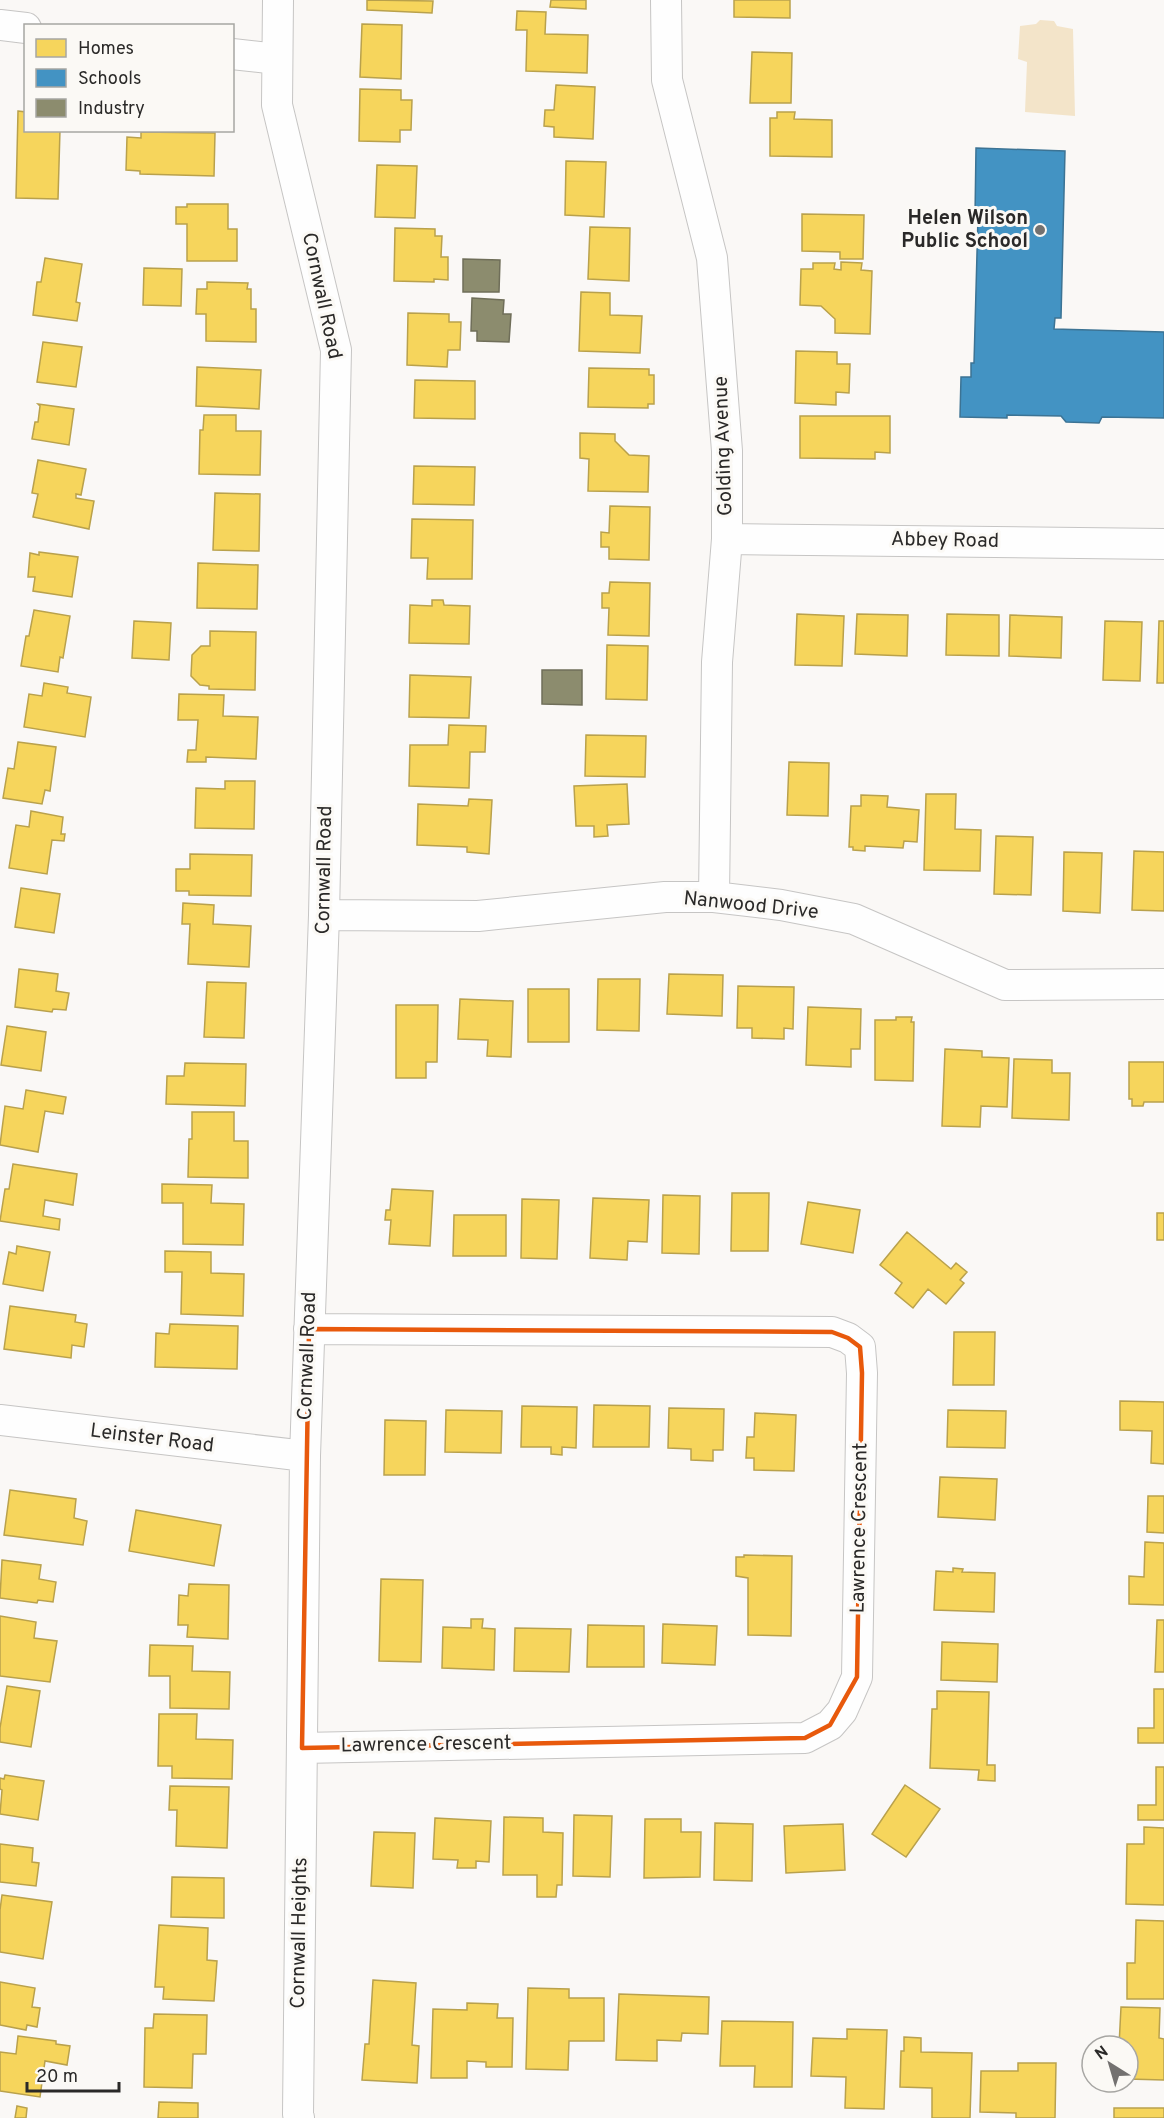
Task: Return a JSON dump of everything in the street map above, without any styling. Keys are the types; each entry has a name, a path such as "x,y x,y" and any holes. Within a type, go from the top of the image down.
{"street":[{"name":"Cornwall Road","path":"278,0 277,105 336,350 324,915 305,1456 302,1748"},
{"name":"Golding Avenue","path":"666,0 667,81 712,258 727,451 727,539 717,662 714,897"},
{"path":"0,25 24,28"},
{"path":"234,54 277,59"},
{"name":"Abbey Road","path":"727,539 1164,544"},
{"name":"Nanwood Drive","path":"324,915 478,916 665,897 714,897 781,904 854,920 1005,985 1164,984"},
{"name":"Lawrence Crescent","path":"302,1748 805,1738 830,1725 842,1711 857,1677 862,1373 860,1347 848,1338 832,1332 309,1329"},
{"name":"Leinster Road","path":"0,1420 305,1456"},
{"name":"Cornwall Heights","path":"299,2118 302,1748"}],"highlighted area":[{"path":"309,1329 832,1332 848,1338 860,1347 862,1373 857,1677 830,1725 805,1738 302,1748"}],"shaded area":[{"path":"1040,20 1054,21 1057,26 1073,29 1075,116 1025,112 1027,62 1018,59 1020,26 1036,24"}],"building: Homes":[{"path":"367,0 433,1 432,13 367,10"},
{"path":"551,0 586,0 586,9 550,7"},
{"path":"734,0 790,0 790,18 734,17"},
{"path":"517,11 546,12 545,34 588,35 587,73 526,71 527,30 516,30"},
{"path":"362,24 402,25 401,79 360,77"},
{"path":"752,52 792,53 791,103 750,103"},
{"path":"556,85 595,87 593,139 554,137 554,127 544,126 545,110 554,110"},
{"path":"360,89 401,90 401,100 412,100 411,130 400,130 400,142 359,141"},
{"path":"18,111 24,112 24,132 60,132 58,199 16,198"},
{"path":"777,112 795,112 794,119 832,120 832,157 770,156 770,118 777,118"},
{"path":"141,132 215,133 214,176 140,174 140,171 126,170 127,137 141,138"},
{"path":"566,161 606,162 604,217 565,215"},
{"path":"377,165 417,166 415,218 375,217"},
{"path":"187,204 228,204 228,229 237,229 237,261 187,261 187,224 176,224 176,207 187,207"},
{"path":"802,214 864,215 863,259 840,259 840,252 802,251"},
{"path":"590,227 630,228 629,281 588,279"},
{"path":"395,228 435,229 435,236 442,236 441,257 448,257 448,280 394,281"},
{"path":"45,258 82,264 76,302 80,303 77,321 33,315 37,282 41,282"},
{"path":"841,262 862,263 861,270 872,271 870,334 835,333 835,319 821,306 800,305 801,269 813,269 813,263 835,263 834,269 841,270"},
{"path":"144,268 182,269 181,306 143,305"},
{"path":"207,282 248,283 247,289 251,289 251,309 256,309 256,342 206,341 206,314 196,314 197,289 207,289"},
{"path":"581,292 610,293 610,315 642,316 640,353 579,351"},
{"path":"408,313 449,314 449,322 461,322 460,350 448,350 447,367 407,365"},
{"path":"43,342 82,347 76,387 37,382"},
{"path":"796,351 837,352 837,364 850,364 849,393 836,392 836,405 795,403"},
{"path":"197,367 261,370 259,409 196,406"},
{"path":"589,368 649,369 649,375 654,375 654,404 648,404 648,408 588,407"},
{"path":"415,380 475,381 475,419 414,418"},
{"path":"38,404 74,409 69,445 32,439 35,422 38,422 40,406"},
{"path":"204,415 236,415 236,431 261,431 260,475 199,474 200,430 203,430"},
{"path":"800,416 890,416 890,453 875,452 875,459 800,458"},
{"path":"580,433 615,434 615,441 629,455 649,456 648,492 588,491 589,459 580,458"},
{"path":"38,460 86,469 81,495 76,494 76,498 94,501 89,529 33,517 38,494 32,493"},
{"path":"414,466 475,467 474,505 413,504"},
{"path":"215,493 260,494 259,551 213,550"},
{"path":"610,506 650,507 649,560 609,559 609,547 601,547 601,532 609,533"},
{"path":"412,519 473,520 472,579 427,579 428,558 411,558"},
{"path":"39,552 78,557 72,597 33,591 35,577 28,577 30,553 39,555"},
{"path":"198,563 258,565 257,609 197,608"},
{"path":"610,582 650,583 649,636 608,635 609,608 602,608 602,593 609,593"},
{"path":"432,600 443,600 444,605 470,606 469,644 409,643 410,605 432,606"},
{"path":"34,610 70,616 63,658 60,657 58,672 21,666 26,636 29,636"},
{"path":"797,614 844,616 842,666 795,665"},
{"path":"857,614 908,615 907,656 855,654"},
{"path":"947,614 999,615 999,656 946,655"},
{"path":"1010,615 1062,617 1061,658 1009,656"},
{"path":"134,621 171,623 169,660 132,658"},
{"path":"1105,621 1142,622 1140,681 1103,680"},
{"path":"1159,621 1164,621 1164,683 1157,683"},
{"path":"210,631 256,632 255,690 209,689 209,686 200,685 191,676 192,655 201,646 210,646"},
{"path":"607,645 648,646 647,700 606,699"},
{"path":"410,675 471,677 469,718 409,717"},
{"path":"44,683 68,687 67,693 91,697 85,737 24,727 29,694 42,696"},
{"path":"179,694 224,695 223,716 258,717 256,759 206,757 206,762 187,762 188,750 196,750 198,720 178,720"},
{"path":"449,725 486,726 485,752 470,752 469,788 409,786 410,745 448,745"},
{"path":"586,735 646,736 645,777 585,776"},
{"path":"18,742 56,747 50,791 45,790 42,804 3,798 8,768 14,769"},
{"path":"789,762 829,763 828,816 787,815"},
{"path":"225,781 255,781 254,829 195,828 196,788 225,789"},
{"path":"627,784 629,824 607,825 608,836 594,837 594,826 576,826 574,786"},
{"path":"926,794 956,794 955,829 981,830 980,871 924,870"},
{"path":"861,795 888,796 887,807 919,810 917,842 904,841 903,848 865,846 865,851 853,850 853,847 849,847 851,806 861,806"},
{"path":"469,799 492,800 489,854 467,852 467,847 417,845 418,804 468,806"},
{"path":"31,811 63,817 61,834 65,834 64,841 52,840 47,874 9,868 16,825 29,827"},
{"path":"996,836 1033,837 1031,895 994,894"},
{"path":"1134,851 1164,852 1164,911 1132,910"},
{"path":"1064,852 1102,853 1100,913 1063,911"},
{"path":"190,854 252,855 251,896 189,895 189,891 176,891 176,869 190,869"},
{"path":"21,888 60,894 54,933 15,927"},
{"path":"183,903 214,905 213,924 251,926 249,967 188,964 190,924 182,924"},
{"path":"19,969 58,974 56,991 69,993 66,1010 53,1009 52,1012 15,1007"},
{"path":"669,974 723,975 722,1016 667,1014"},
{"path":"598,979 640,979 639,1031 597,1030"},
{"path":"207,982 246,983 244,1038 204,1037"},
{"path":"738,986 794,987 793,1029 784,1028 784,1039 752,1038 752,1028 737,1028"},
{"path":"528,989 569,989 569,1042 528,1042"},
{"path":"460,999 513,1001 511,1057 487,1056 488,1040 458,1039"},
{"path":"396,1005 438,1005 437,1062 426,1062 426,1078 396,1078"},
{"path":"808,1007 861,1009 860,1049 851,1049 851,1067 806,1065"},
{"path":"896,1017 912,1017 911,1022 914,1022 913,1081 875,1080 875,1020 896,1020"},
{"path":"7,1026 46,1032 41,1071 1,1065"},
{"path":"945,1049 982,1051 982,1057 1009,1058 1007,1107 981,1106 980,1127 942,1126"},
{"path":"1014,1059 1052,1060 1052,1073 1070,1073 1069,1120 1012,1118"},
{"path":"1129,1062 1164,1062 1164,1102 1144,1102 1143,1106 1132,1106 1132,1099 1129,1099"},
{"path":"185,1063 246,1064 245,1106 166,1104 167,1076 184,1076"},
{"path":"26,1090 66,1097 63,1114 45,1111 38,1152 0,1145 5,1106 23,1109"},
{"path":"192,1112 234,1112 234,1141 248,1141 248,1178 188,1177"},
{"path":"13,1164 77,1174 73,1205 45,1200 43,1216 60,1219 59,1230 0,1221 5,1189 9,1189"},
{"path":"162,1184 212,1185 211,1203 244,1204 243,1245 183,1244 183,1203 162,1203"},
{"path":"392,1189 433,1191 430,1246 389,1244 391,1220 385,1220 386,1210 390,1210"},
{"path":"732,1193 769,1193 768,1251 731,1251"},
{"path":"663,1195 700,1196 699,1254 662,1253"},
{"path":"593,1198 649,1200 647,1242 628,1241 627,1260 590,1258"},
{"path":"522,1199 559,1200 557,1259 521,1258"},
{"path":"808,1202 860,1210 853,1253 801,1244"},
{"path":"1157,1213 1164,1213 1164,1240 1157,1240"},
{"path":"454,1215 506,1215 506,1256 453,1256"},
{"path":"907,1232 951,1269 956,1263 967,1272 960,1280 964,1283 946,1304 928,1289 913,1308 895,1293 902,1283 880,1265"},
{"path":"17,1246 50,1252 43,1291 3,1284 9,1252 16,1254"},
{"path":"165,1251 211,1252 211,1273 244,1274 243,1316 181,1314 182,1272 165,1272"},
{"path":"10,1306 76,1315 75,1322 87,1324 84,1347 72,1345 71,1358 4,1349"},
{"path":"170,1324 238,1326 237,1369 155,1367 156,1333 169,1334"},
{"path":"954,1332 995,1332 994,1385 953,1385"},
{"path":"1120,1401 1164,1402 1164,1464 1151,1463 1152,1431 1120,1430"},
{"path":"594,1405 650,1406 649,1447 593,1447"},
{"path":"522,1406 577,1407 576,1448 562,1447 562,1455 551,1454 551,1447 521,1447"},
{"path":"669,1408 724,1409 723,1450 713,1450 713,1461 691,1460 691,1449 668,1448"},
{"path":"446,1410 502,1411 501,1453 445,1452"},
{"path":"948,1410 1006,1411 1005,1448 947,1447"},
{"path":"755,1413 796,1415 794,1471 754,1470 754,1458 746,1458 747,1437 754,1437"},
{"path":"385,1420 426,1421 425,1475 384,1475"},
{"path":"940,1477 997,1479 995,1520 938,1517"},
{"path":"10,1490 76,1499 74,1518 87,1521 83,1545 4,1535"},
{"path":"1148,1496 1164,1496 1164,1533 1147,1532"},
{"path":"136,1510 221,1525 214,1566 129,1551"},
{"path":"1145,1542 1164,1543 1164,1605 1129,1604 1129,1576 1144,1577"},
{"path":"744,1555 792,1556 791,1636 748,1635 748,1578 736,1576 736,1557 744,1557"},
{"path":"2,1560 41,1565 39,1579 56,1582 53,1602 38,1600 37,1603 0,1598"},
{"path":"953,1568 963,1569 962,1572 995,1573 994,1612 934,1610 936,1571 953,1572"},
{"path":"381,1579 423,1580 421,1662 379,1661"},
{"path":"189,1584 229,1585 228,1639 187,1637 188,1625 178,1625 179,1595 188,1596"},
{"path":"0,1616 36,1622 34,1638 57,1641 50,1682 0,1676"},
{"path":"471,1619 483,1619 482,1628 495,1629 494,1670 442,1668 443,1627 471,1628"},
{"path":"1157,1620 1164,1620 1164,1672 1155,1672"},
{"path":"663,1624 717,1626 715,1665 662,1663"},
{"path":"588,1625 644,1626 644,1667 587,1667"},
{"path":"515,1628 571,1629 569,1672 514,1671"},
{"path":"942,1642 998,1644 997,1682 941,1680"},
{"path":"150,1645 193,1646 192,1671 230,1672 229,1709 170,1708 170,1676 149,1676"},
{"path":"7,1686 40,1691 31,1747 0,1742"},
{"path":"1154,1689 1164,1689 1164,1743 1138,1743 1138,1728 1154,1728"},
{"path":"937,1691 989,1692 987,1765 995,1765 995,1781 978,1780 979,1770 930,1768 932,1709 937,1709"},
{"path":"159,1714 197,1714 196,1739 233,1740 232,1779 172,1778 172,1766 158,1766"},
{"path":"1156,1767 1164,1767 1164,1820 1138,1820 1138,1805 1156,1805"},
{"path":"5,1775 44,1781 38,1820 0,1814 2,1790 0,1789 0,1778 4,1779"},
{"path":"905,1785 940,1809 906,1857 872,1834"},
{"path":"170,1786 229,1787 227,1848 176,1846 177,1810 169,1810"},
{"path":"574,1815 612,1816 610,1877 573,1876"},
{"path":"504,1817 543,1818 543,1832 563,1833 562,1885 557,1885 556,1897 537,1897 537,1875 503,1875"},
{"path":"435,1818 491,1821 489,1862 476,1861 476,1868 457,1868 458,1860 433,1859"},
{"path":"645,1819 681,1819 681,1832 701,1832 700,1877 644,1878"},
{"path":"715,1823 753,1824 752,1881 714,1880"},
{"path":"843,1824 845,1870 786,1873 784,1826"},
{"path":"1144,1827 1164,1828 1164,1905 1126,1904 1127,1844 1144,1844"},
{"path":"374,1832 415,1833 413,1888 371,1886"},
{"path":"0,1844 33,1848 32,1862 39,1863 36,1886 0,1882"},
{"path":"172,1877 224,1878 224,1918 171,1917"},
{"path":"2,1895 52,1902 43,1959 0,1952"},
{"path":"1136,1920 1164,1921 1164,1999 1127,1999 1127,1963 1135,1963"},
{"path":"159,1925 208,1928 207,1960 217,1961 214,2001 163,1999 164,1987 155,1987"},
{"path":"373,1980 416,1983 412,2045 419,2046 417,2083 362,2080 365,2044 369,2044"},
{"path":"0,1982 35,1988 32,2007 40,2008 37,2027 27,2025 26,2030 0,2025"},
{"path":"528,1988 569,1989 569,1998 604,1998 604,2041 569,2041 568,2070 526,2069"},
{"path":"619,1994 709,1997 708,2034 682,2033 681,2041 657,2040 657,2061 616,2060"},
{"path":"467,2003 498,2004 497,2018 513,2018 512,2067 486,2067 486,2062 467,2061 467,2078 431,2078 433,2009 467,2010"},
{"path":"1121,2007 1160,2008 1159,2038 1164,2039 1164,2080 1140,2079 1140,2034 1120,2034"},
{"path":"154,2014 207,2015 206,2054 193,2054 192,2088 144,2087 145,2028 153,2028"},
{"path":"722,2021 793,2022 792,2087 754,2087 755,2066 720,2066"},
{"path":"847,2029 887,2030 884,2109 845,2108 846,2077 811,2076 813,2038 847,2039"},
{"path":"18,2036 56,2041 56,2044 70,2046 67,2065 45,2061 40,2097 0,2091 0,2052 16,2054"},
{"path":"904,2037 921,2038 921,2052 972,2053 970,2118 932,2118 932,2088 900,2087 901,2051 904,2051"},
{"path":"1018,2063 1056,2063 1055,2118 1016,2118 1016,2113 980,2112 981,2071 1018,2071"},
{"path":"159,2102 198,2103 198,2118 158,2118"},
{"path":"17,2106 27,2108 26,2118 15,2118"},
{"path":"1114,2108 1164,2108 1164,2118 1114,2118"}],"building: Schools":[{"path":"976,148 1065,151 1061,318 1055,318 1054,329 1164,332 1164,418 1102,417 1099,423 1066,422 1061,416 960,417 961,377 971,377 971,363 974,363 978,217 975,217"}],"building: Industry":[{"path":"463,259 500,260 499,292 463,292"},
{"path":"472,298 504,300 503,314 511,314 509,342 477,341 477,331 471,331"},
{"path":"542,670 582,670 582,705 542,704"}],"place":[{"name":"Helen Wilson Public School","path":"1040,230"}]}
